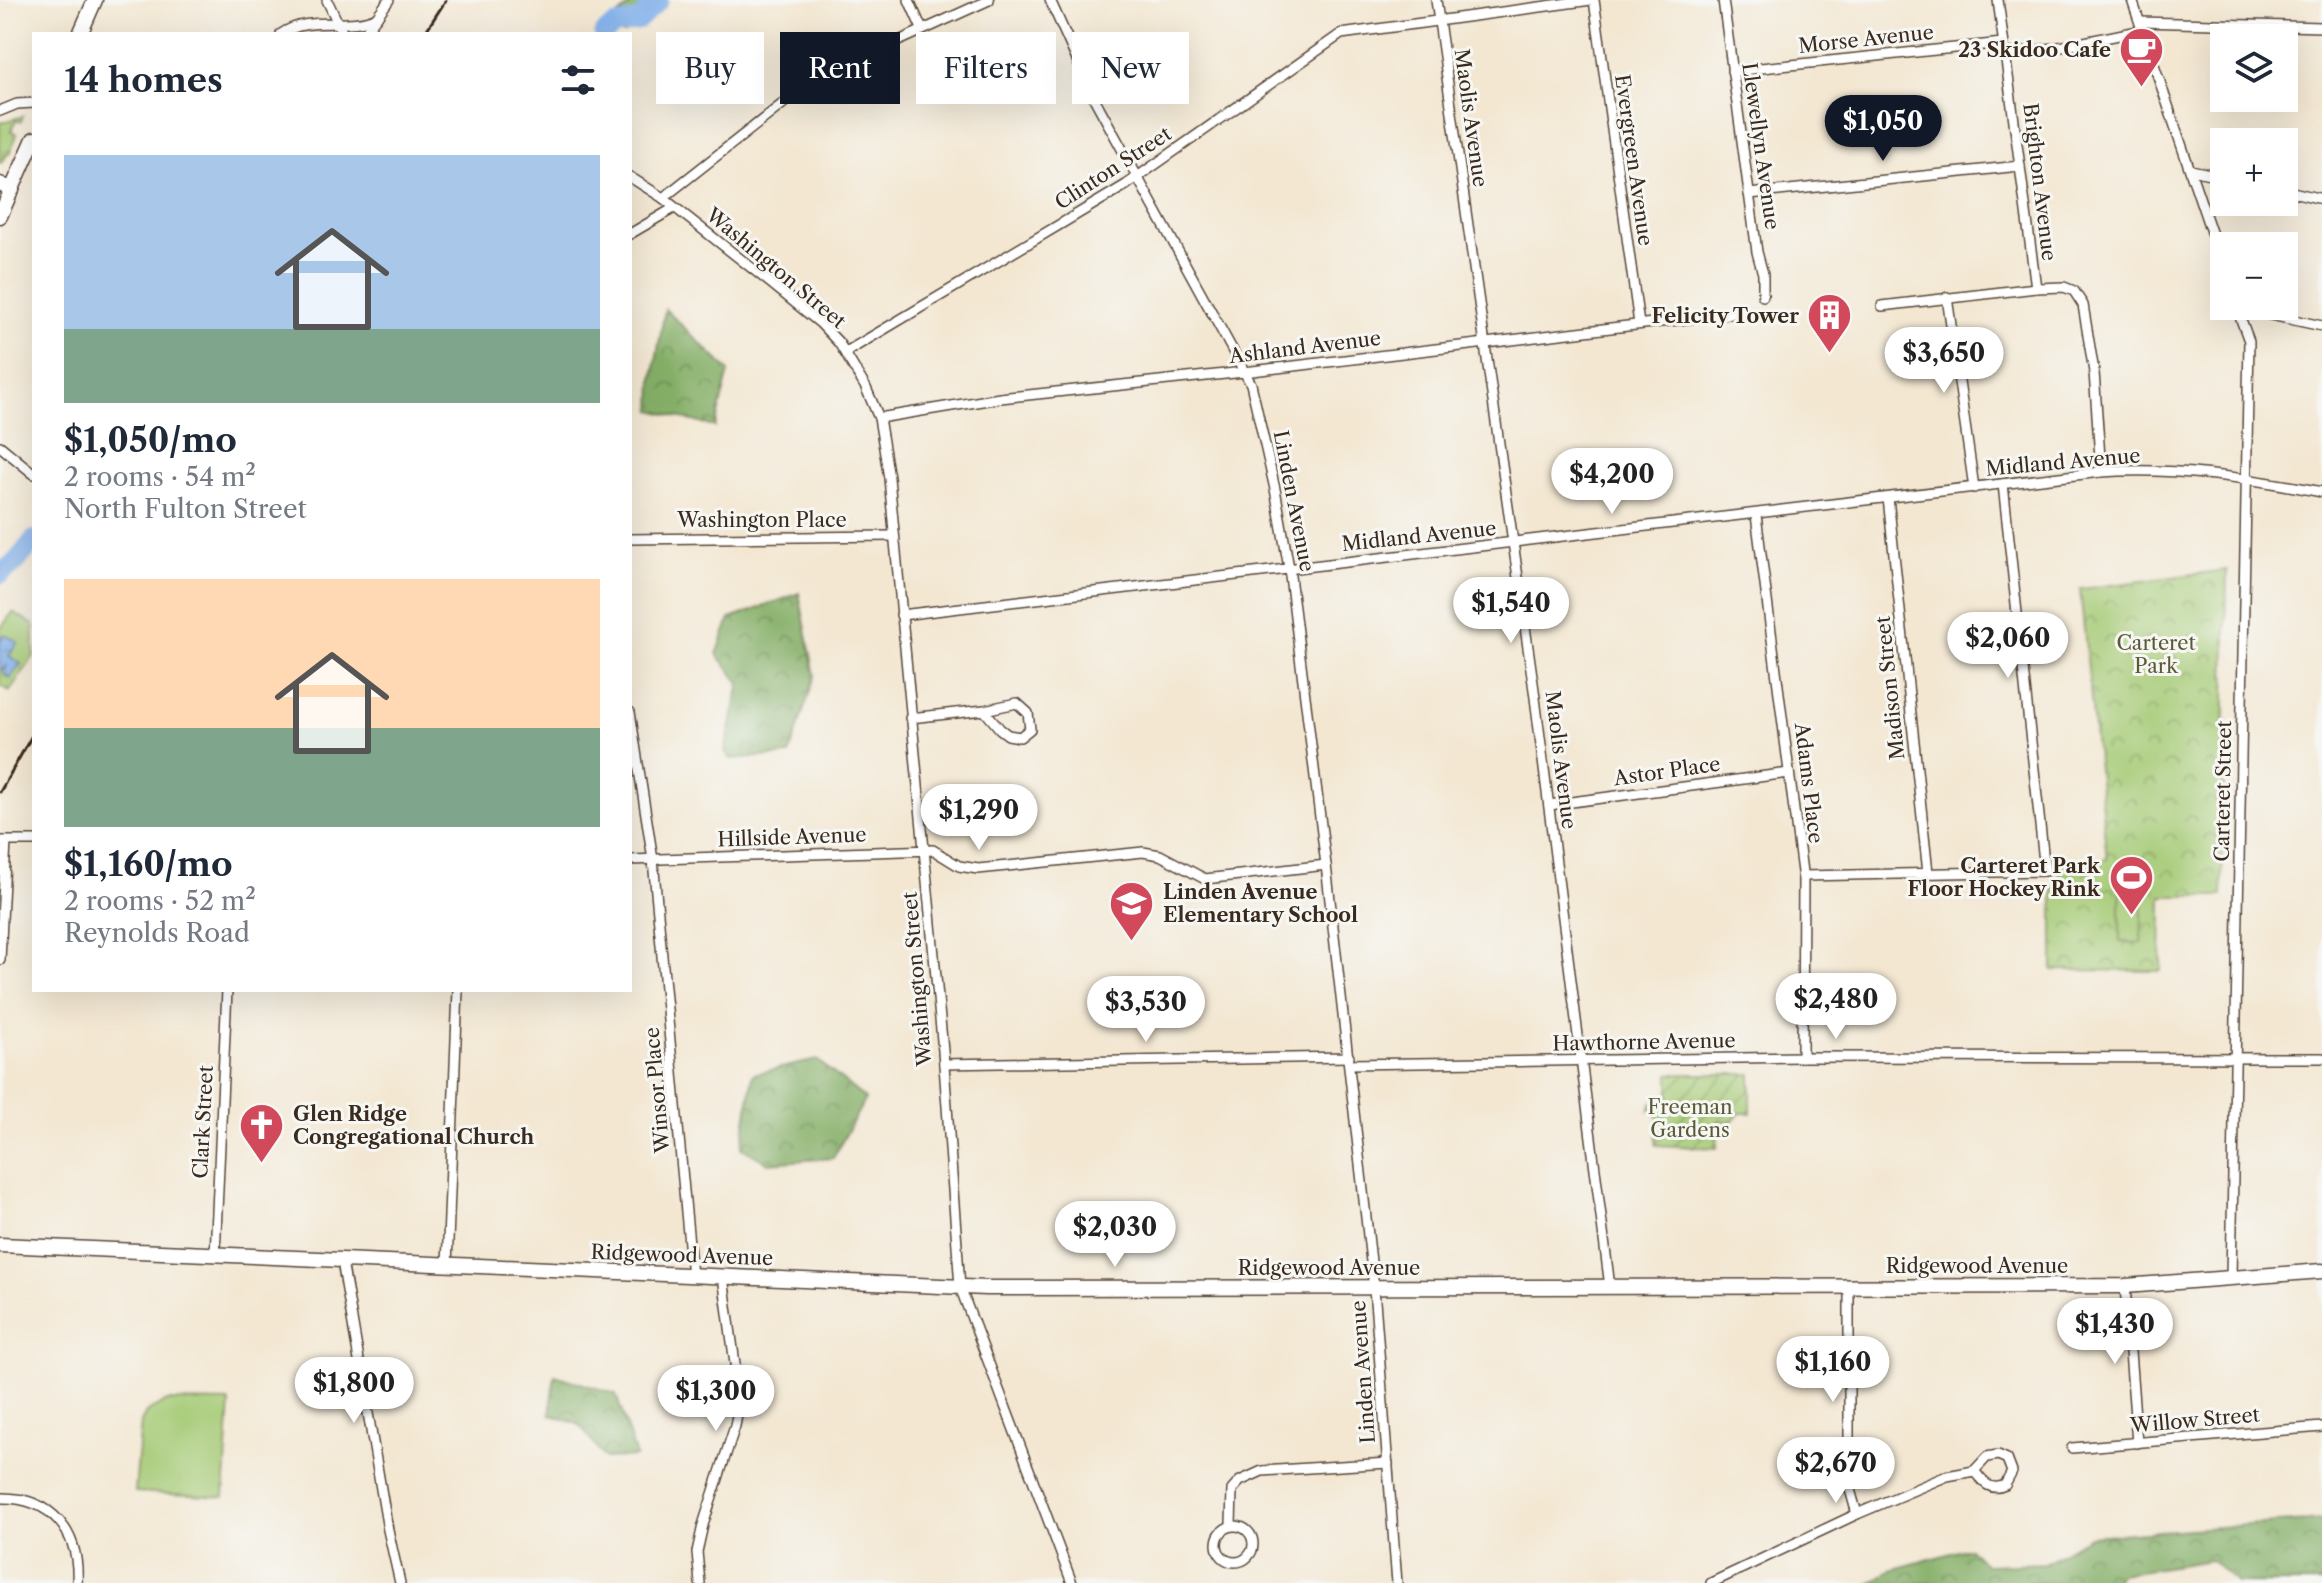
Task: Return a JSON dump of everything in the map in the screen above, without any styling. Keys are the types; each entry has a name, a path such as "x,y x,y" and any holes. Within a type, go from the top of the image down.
{"street":[{"path":"81,32 95,0"},
{"path":"327,0 342,32"},
{"path":"366,32 389,0"},
{"path":"909,0 922,29"},
{"path":"663,198 813,80 989,0"},
{"name":"Linden Avenue","path":"1050,0 1094,98 1251,384 1265,444 1289,568 1349,1060 1374,1288 1397,1583"},
{"name":"Maolis Avenue","path":"1436,0 1549,805 1610,1287"},
{"name":"Clinton Street","path":"846,352 1137,177 1341,34 1592,0"},
{"name":"Evergreen Avenue","path":"1592,0 1639,324"},
{"name":"Llewellyn Avenue","path":"1723,0 1757,252 1763,274 1763,296"},
{"name":"Brighton Avenue","path":"1998,0 2036,288 2069,288 2081,300 2094,372 2101,472"},
{"path":"2132,0 2211,232"},
{"path":"285,32 297,25 336,21 351,24 377,17"},
{"path":"2005,54 2055,48 2141,26 2322,27"},
{"name":"Morse Avenue","path":"1732,71 2003,43"},
{"path":"0,111 17,104 32,103"},
{"path":"0,216 6,187 32,142"},
{"path":"1749,194 2020,166"},
{"path":"2191,170 2210,174"},
{"name":"Washington Street","path":"632,178 663,198 820,323 846,352 879,418 889,478 944,1064 960,1287 1072,1583"},
{"path":"2298,193 2322,199"},
{"path":"632,233 674,208"},
{"path":"1882,306 2036,288"},
{"path":"1947,297 1974,488"},
{"name":"Ashland Avenue","path":"879,418 1000,398 1736,313"},
{"name":"Carteret Street","path":"2231,1278 2249,341 2241,320"},
{"path":"2295,320 2322,326"},
{"path":"0,446 32,472"},
{"name":"Midland Avenue","path":"901,615 2101,472 2131,470 2245,478 2322,492"},
{"path":"1803,876 2045,871 2003,484"},
{"name":"Madison Street","path":"1888,498 1928,873"},
{"name":"Adams Place","path":"1756,515 1803,876 1802,1057"},
{"name":"Washington Place","path":"632,539 893,536"},
{"path":"910,718 1017,703 1028,713 1030,729 1020,737 1008,735 984,710"},
{"name":"Winsor Place","path":"632,725 653,860 692,1276"},
{"name":"Astor Place","path":"1549,805 1789,773"},
{"path":"0,960 3,841 32,841"},
{"name":"Hillside Avenue","path":"632,860 933,850 959,866 978,869 1143,852 1160,855 1205,879 1326,865"},
{"name":"Clark Street","path":"215,1255 227,992"},
{"path":"447,1266 458,992"},
{"name":"Hawthorne Avenue","path":"944,1064 1802,1057 2322,1058"},
{"name":"Ridgewood Avenue","path":"0,1245 960,1287 2125,1286 2322,1271"},
{"path":"342,1261 388,1530 400,1583"},
{"path":"700,1583 697,1552 740,1400 723,1277"},
{"path":"1849,1285 1849,1486 1857,1514"},
{"path":"2125,1286 2137,1443"},
{"name":"Willow Street","path":"2072,1448 2322,1427"},
{"path":"1231,1525 1232,1490 1240,1481 1262,1471 1388,1463"},
{"path":"1711,1583 1857,1514 1947,1476 1974,1471"},
{"path":"0,1498 18,1497 54,1513 70,1540 78,1570 77,1583"}],"green space":[{"path":"637,0 665,0 627,32 598,32"},
{"path":"23,116 21,122 16,120 11,131 16,133 11,151 0,163 0,123"},
{"path":"665,309 729,371 715,427 652,410 653,378"},
{"name":"Carteret Park","path":"2227,570 2222,896 2162,896 2161,971 2053,970 2053,884 2060,883 2058,863 2107,859 2080,589"},
{"path":"799,593 815,676 789,755 731,759 725,752 740,683 717,654 730,619"},
{"path":"13,612 32,624 32,659 10,691 0,685 0,629"},
{"name":"Carteret Park Floor Hockey Rink","path":"2120,889 2143,890 2141,943 2120,942"},
{"path":"817,1060 865,1099 833,1158 768,1163 742,1148 753,1074"},
{"name":"Freeman Gardens","path":"1669,1074 1751,1074 1751,1113 1740,1113 1732,1122 1718,1122 1717,1148 1656,1145 1658,1115 1649,1110 1653,1102 1661,1103 1669,1099"},
{"path":"555,1375 616,1394 636,1457 605,1459 580,1425 550,1414"},
{"path":"167,1401 230,1402 224,1497 135,1492 141,1422 146,1413"},
{"path":"2322,1520 2322,1583 2237,1583 2211,1560 2120,1574 2114,1583 1871,1583 1891,1570 1969,1548 1985,1565 2045,1563 2090,1536"}],"water":[{"path":"4,634 18,642 9,656 21,664 10,678 4,674 6,666 0,671 0,641"}],"waterway":[{"path":"606,32 614,26 638,21 659,0"},
{"path":"0,574 17,561 32,542"}],"railway":[{"path":"425,32 446,0"},
{"path":"0,792 32,736"}],"place":[{"name":"23 Skidoo Cafe","path":"2142,89"},
{"name":"Felicity Tower","path":"1830,355"},
{"name":"Carteret Park Floor Hockey Rink","path":"2131,916"},
{"name":"Linden Avenue Elementary School","path":"1132,943"},
{"name":"Glen Ridge Congregational Church","path":"262,1165"}]}
